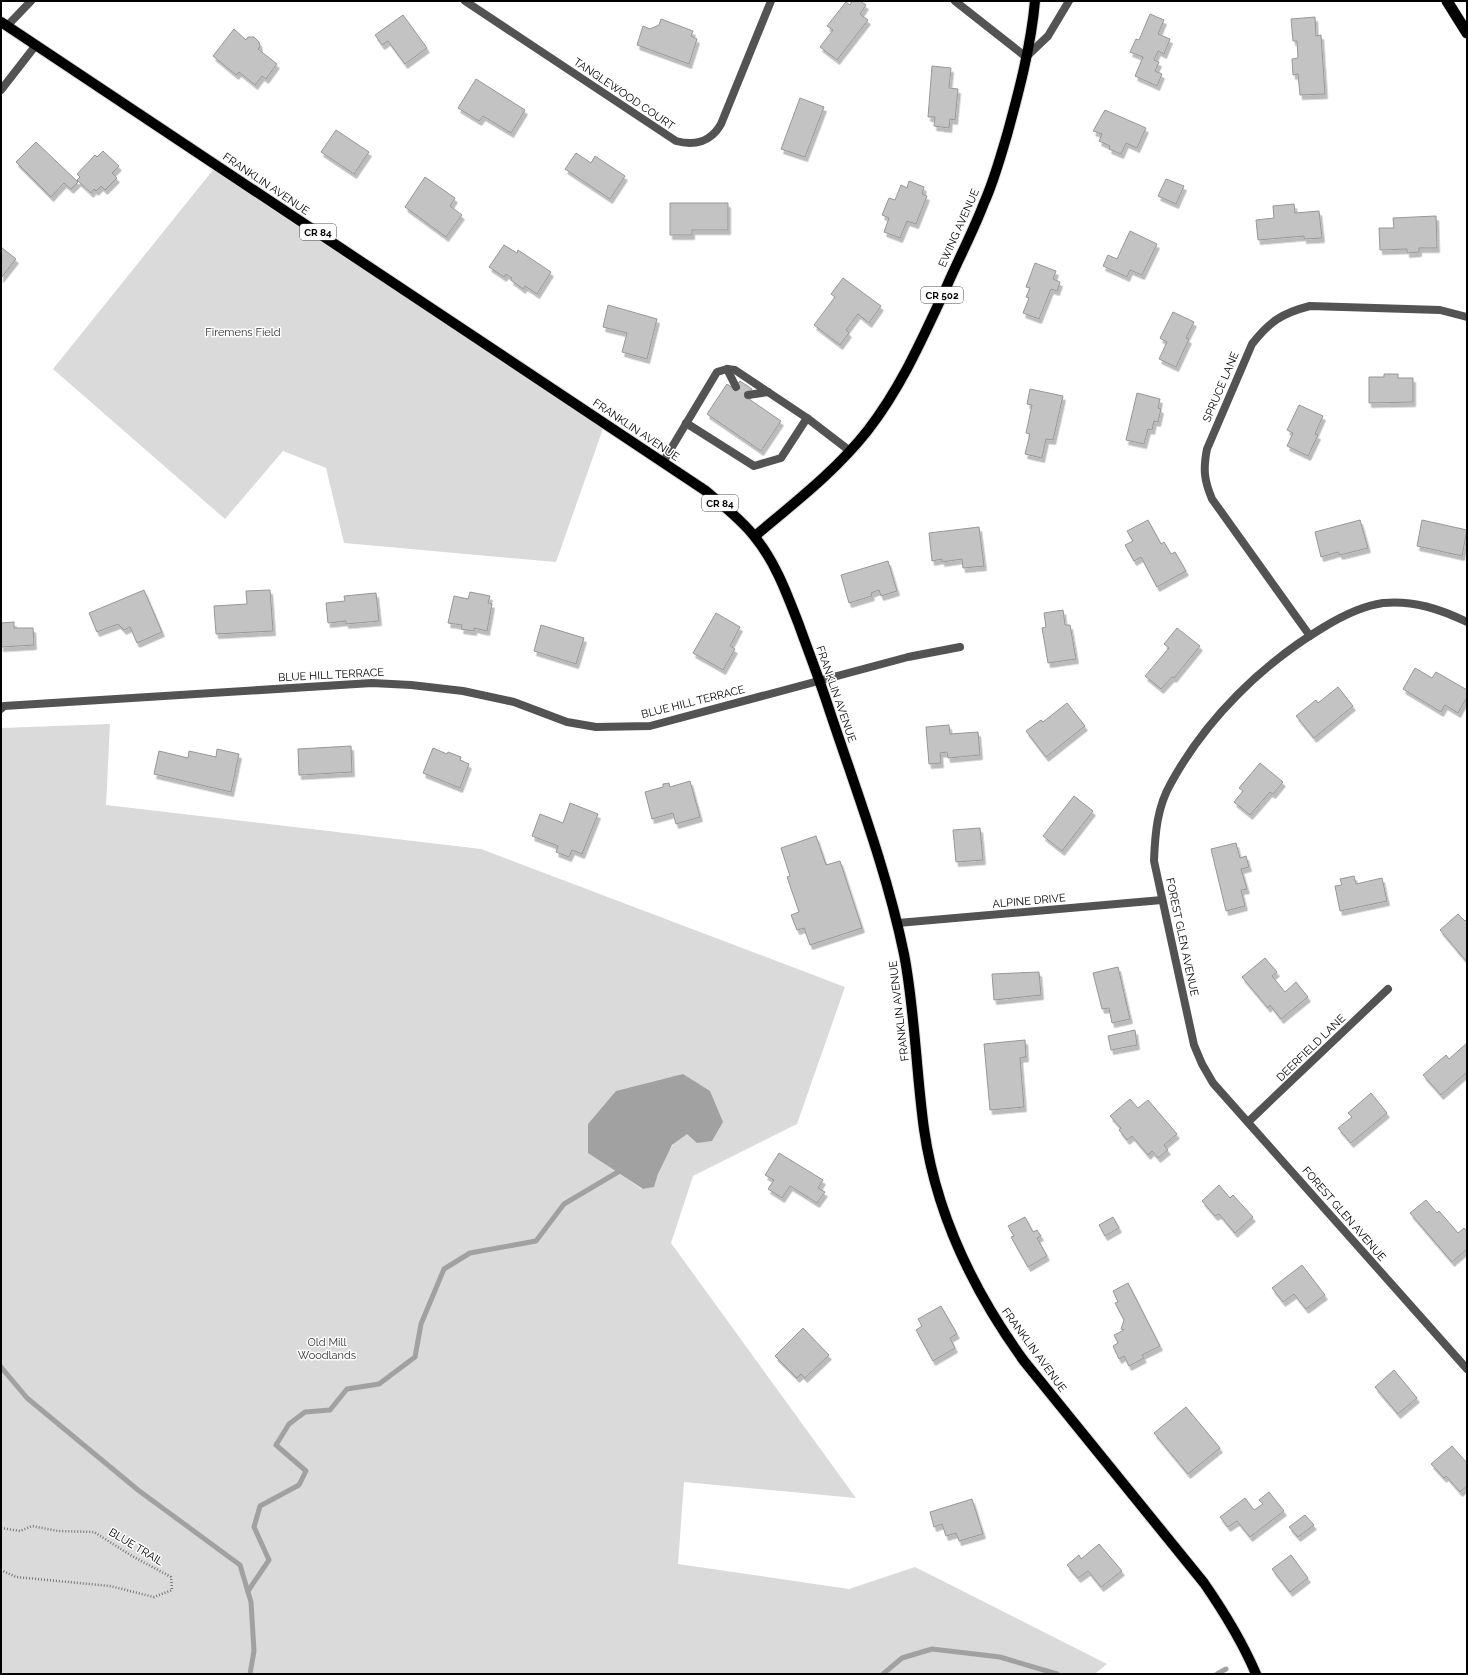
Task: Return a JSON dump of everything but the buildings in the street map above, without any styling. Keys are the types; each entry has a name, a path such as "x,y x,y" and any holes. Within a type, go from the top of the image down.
{"highway":[{"path":"1448,1 1467,34"}],"main road":[{"name":"EWING AVENUE","path":"755,536 810,489 850,451 868,430 890,399 913,360 985,203 998,165 1016,102 1026,56 1035,1"},
{"name":"FRANKLIN AVENUE","path":"4,24 706,491 735,516 755,536 771,562 785,590 820,680 891,898 905,958 924,1130 933,1173 943,1208 962,1256 981,1296 1004,1333 1024,1361 1204,1583 1228,1618 1256,1674"}],"street":[{"path":"4,24 31,1"},
{"name":"TANGLEWOOD COURT","path":"465,1 676,141 687,144 698,143 709,138 718,130 772,1"},
{"path":"955,1 1026,56 1048,36 1069,1"},
{"path":"1,90 36,45"},
{"name":"SPRUCE LANE","path":"1310,636 1212,499 1206,485 1203,468 1206,449 1252,344 1262,330 1276,319 1292,310 1310,306 1440,310 1467,318"},
{"path":"663,462 717,372 727,369 735,370 807,418 850,451"},
{"path":"727,369 736,387"},
{"path":"748,395 768,392"},
{"path":"686,423 754,466 781,458 807,418"},
{"name":"FOREST GLEN AVENUE","path":"1467,622 1445,611 1421,605 1398,602 1381,603 1359,609 1335,620 1275,661 1246,687 1218,716 1194,747 1171,783 1160,807 1155,832 1154,861 1194,1045 1202,1064 1213,1083 1467,1369"},
{"name":"BLUE HILL TERRACE","path":"1,709 4,706 372,683 411,685 463,691 514,702 567,722 596,727 620,728 650,726 908,657 960,647"},
{"name":"ALPINE DRIVE","path":"898,923 1162,900"},
{"name":"DEERFIELD LANE","path":"1248,1122 1388,989"}],"path":[{"name":"BLUE TRAIL","path":"1,1528 20,1531 32,1526 58,1531 94,1532 132,1556 170,1576 172,1590 154,1597 110,1586 16,1577 1,1570"}],"green space":[{"name":"Firemens Field","path":"217,165 605,423 556,562 344,543 326,468 283,451 225,519 53,369"},
{"name":"Old Mill Woodlands","path":"110,724 106,805 481,849 845,987 797,1124 693,1176 671,1243 856,1498 684,1482 678,1564 849,1589 915,1567 1107,1664 1095,1674 1,1674 1,728","holes":["723,1122 688,1133 681,1137 666,1156 654,1187 642,1189 589,1153 588,1124"]}],"shaded area":[{"path":"683,1074 710,1091 723,1122 712,1141 697,1143 687,1134 672,1145 658,1174 654,1187 643,1189 588,1153 588,1124 616,1091"}],"waterway":[{"path":"248,1591 269,1560 254,1527 260,1506 299,1485 306,1471 276,1445 289,1424 305,1412 330,1410 347,1389 379,1384 415,1357 421,1324 444,1269 470,1253 536,1241 564,1204 618,1172"},
{"path":"1,1367 27,1398 138,1490 240,1565 251,1602 254,1651 250,1674"},
{"path":"883,1674 902,1658 932,1649 1000,1657 1057,1674"},
{"path":"1217,1674 1226,1669"}]}
